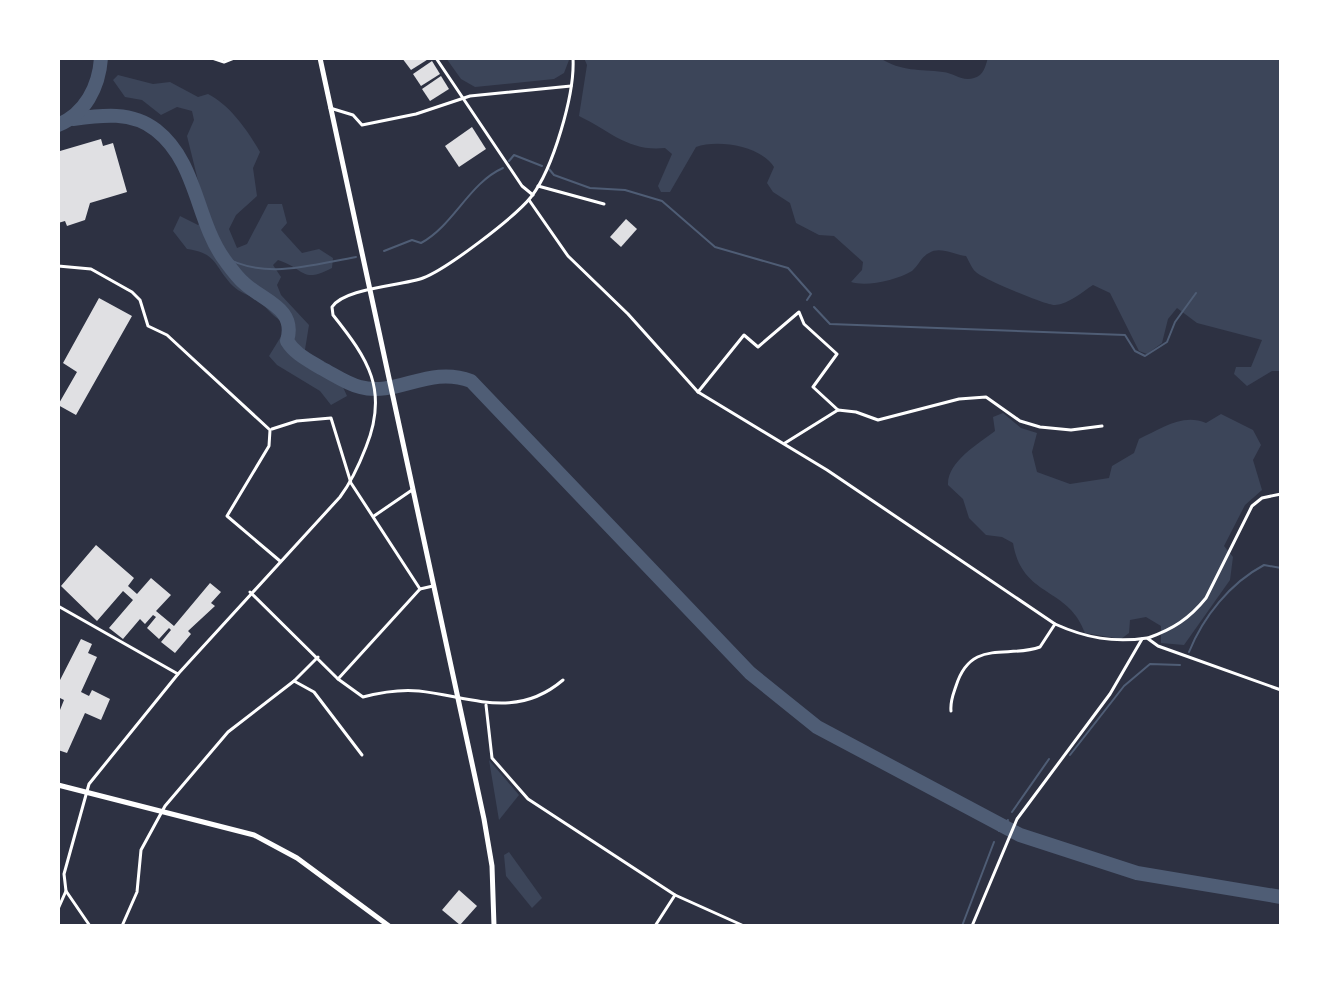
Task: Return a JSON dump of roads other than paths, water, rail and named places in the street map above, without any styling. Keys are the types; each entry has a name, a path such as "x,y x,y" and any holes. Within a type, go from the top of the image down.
{"highway":[{"path":"320,58 492,866 494,926"},
{"path":"58,785 239,830 276,845 389,926"}],"street":[{"path":"212,58 224,62 234,58"},
{"path":"436,58 522,186 533,195"},
{"path":"90,926 66,891 64,874 86,792 178,674 351,483 376,420 372,375 333,315 332,307 345,296 435,273 529,200 538,186 557,137 571,86 573,58"},
{"path":"329,108 353,115 362,125 416,114 464,97 571,86"},
{"path":"538,186 604,204"},
{"path":"529,200 568,256 628,314 698,392 784,444 1055,624 1090,637 1122,642 1145,639 1171,630 1206,598 1252,506 1262,498 1281,494"},
{"path":"58,266 91,269 136,295 148,326 167,335 270,430"},
{"path":"698,392 744,335 758,347 799,312 804,324 837,354 813,387 838,410 856,412 878,420 959,399 986,397 1020,421 1040,427 1102,426"},
{"path":"784,444 838,410"},
{"path":"270,430 297,421 331,418 351,483 420,589"},
{"path":"270,430 269,446 227,516 280,561"},
{"path":"374,516 412,490"},
{"path":"338,679 420,589 433,586"},
{"path":"250,592 338,679 363,697 391,690 421,691 486,705 528,700 563,680"},
{"path":"58,606 178,674"},
{"path":"951,711 950,703 957,680 974,659 1004,649 1040,647 1055,624"},
{"path":"1145,639 1281,690"},
{"path":"972,926 1015,822 1110,694 1145,639"},
{"path":"122,926 137,892 141,850 161,812 228,732 294,681 318,657"},
{"path":"294,681 314,692 362,755"},
{"path":"486,705 492,758 528,799 675,895 744,926"},
{"path":"58,909 66,891"},
{"path":"655,926 675,895"}],"waterway":[{"path":"58,125 76,114 89,98 101,58"},
{"path":"73,119 127,117 147,124 170,143 188,175 207,227 224,259 244,283 283,313 289,330 287,341 307,359 350,384 374,389 441,377 471,381 750,673 817,727 1020,835 1137,873 1281,897"},
{"path":"509,161 514,155 542,166"},
{"path":"384,251 412,240 421,243 433,235 480,184 503,168"},
{"path":"549,169 554,175 590,188 625,190 662,201 715,247 788,268 811,294 807,300"},
{"path":"221,255 237,263 270,269 305,267 356,257"},
{"path":"814,307 830,324 1125,335 1135,351 1145,356 1167,342 1175,322 1196,293"},
{"path":"1189,652 1202,626 1229,591 1264,565 1281,568"},
{"path":"1070,755 1124,686 1150,664 1180,665"},
{"path":"1012,812 1049,759"},
{"path":"999,831 1008,820"},
{"path":"962,926 994,842"}]}
